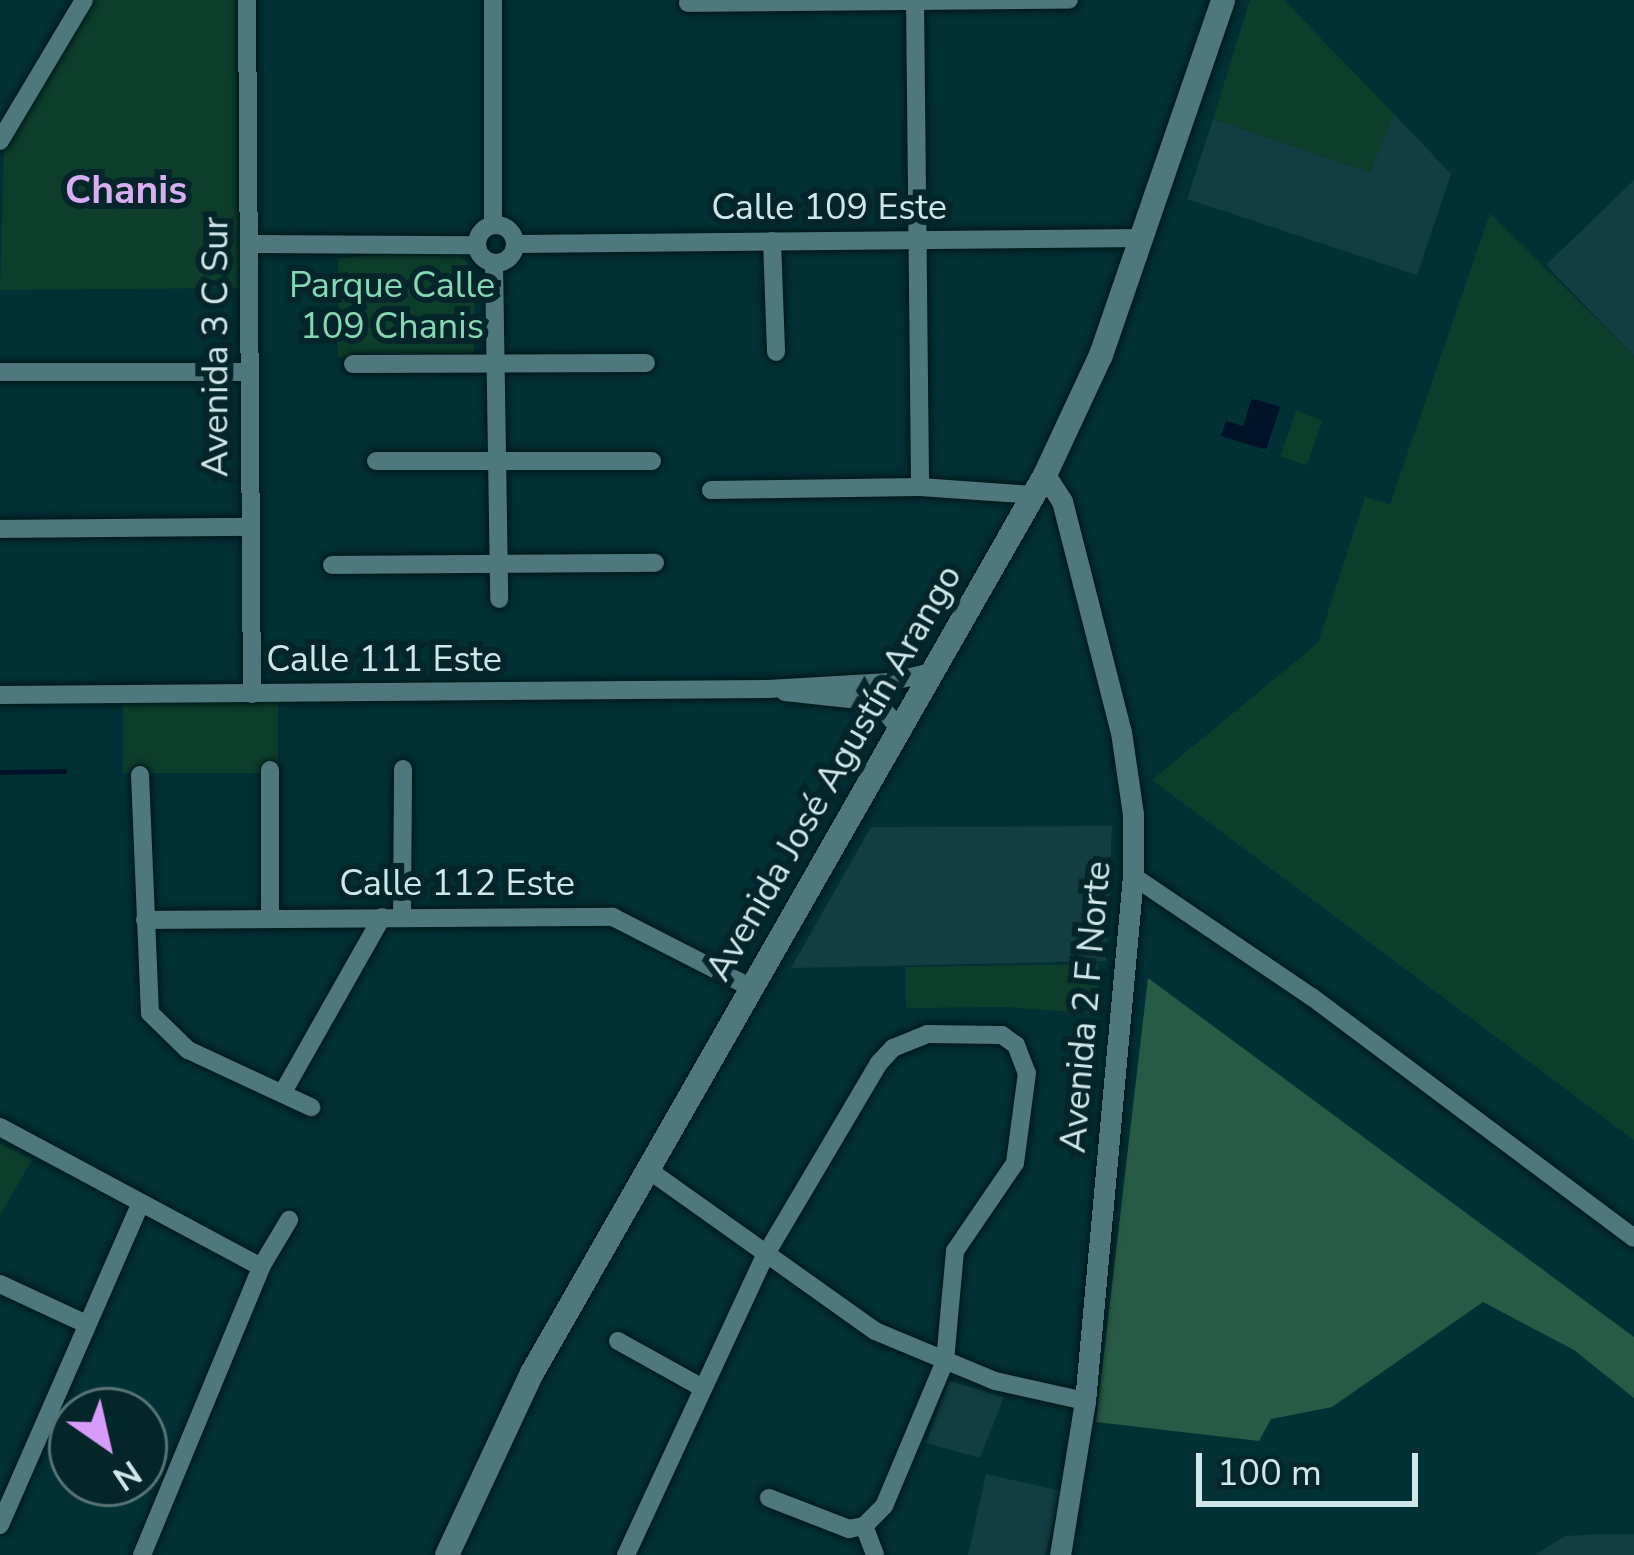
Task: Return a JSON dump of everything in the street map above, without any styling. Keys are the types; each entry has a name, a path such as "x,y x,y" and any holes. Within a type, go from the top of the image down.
{"main road":[{"name":"Avenida José Agustín Arango","path":"447,1555 501,1431 1039,485 1101,355 1143,238 1216,1"}],"street":[{"path":"0,141 84,0"},
{"name":"Avenida 3 C Sur","path":"247,0 253,694"},
{"path":"493,0 493,225"},
{"path":"688,3 1069,0"},
{"path":"915,1 920,487"},
{"path":"493,225 511,232 515,244 506,261 494,264 481,258 476,244 479,234 493,225"},
{"name":"Calle 109 Este","path":"515,244 1143,238"},
{"path":"772,242 776,352"},
{"path":"250,244 476,244"},
{"path":"494,264 499,599"},
{"path":"352,364 646,363"},
{"path":"0,372 249,373"},
{"path":"376,461 652,461"},
{"path":"711,490 1039,485"},
{"name":"Avenida 2 F Norte","path":"1039,485 1062,501 1121,731 1133,814 1132,876 1085,1401 1060,1555"},
{"path":"0,529 248,527"},
{"path":"332,565 655,563"},
{"name":"Calle 111 Este","path":"0,695 768,689 889,682 936,671"},
{"name":"Calle 111 Este","path":"768,689 877,702 902,732"},
{"path":"283,1092 392,917 403,769"},
{"path":"270,770 270,918"},
{"path":"140,775 148,1006 154,1019 188,1050 310,1107"},
{"path":"1132,876 1312,998 1634,1238"},
{"name":"Calle 112 Este","path":"145,920 613,916 752,988"},
{"path":"626,1555 700,1387 766,1254 862,1088 893,1048 927,1034 1002,1035 1016,1045 1027,1073 1015,1163 955,1251 945,1361 884,1505 864,1526 832,1525 769,1498"},
{"path":"0,1127 261,1267"},
{"path":"650,1172 845,1314 995,1381 1085,1401"},
{"path":"0,1525 140,1204"},
{"path":"142,1555 261,1267 289,1220"},
{"path":"0,1285 86,1324"},
{"path":"618,1341 700,1387"},
{"path":"864,1526 875,1555"}],"shaded area":[{"path":"1394,114 1451,174 1417,275 1187,199 1213,119 1369,172"},
{"path":"1634,180 1634,356 1546,265"},
{"path":"1112,826 1106,961 791,968 871,827"},
{"path":"1148,978 1634,1337 1634,1398 1574,1350 1483,1302 1332,1407 1271,1419 1259,1441 1096,1422"},
{"path":"949,1381 1004,1397 980,1458 926,1443"},
{"path":"986,1474 1062,1491 1045,1555 968,1555"},
{"path":"1634,1534 1634,1555 1535,1555 1565,1536"}],"green space":[{"path":"92,0 240,0 240,288 0,290 4,147"},
{"path":"1250,0 1284,0 1394,114 1370,172 1213,119"},
{"path":"1490,213 1634,356 1634,1140 1152,780 1318,643 1365,497 1390,504"},
{"name":"Parque Calle 109 Chanis","path":"455,250 475,271 474,356 338,357 338,258"},
{"path":"1296,411 1322,420 1307,466 1280,456"},
{"path":"123,700 278,700 278,773 123,773"},
{"path":"1098,964 1098,1014 1006,1007 906,1008 905,967"},
{"path":"0,1143 32,1160 0,1215"}],"water":[{"path":"1252,398 1280,407 1266,450 1221,436 1226,421 1243,426"}],"waterway":[{"path":"0,772 64,771"}],"district":[{"name":"Chanis","path":"126,191"}]}
